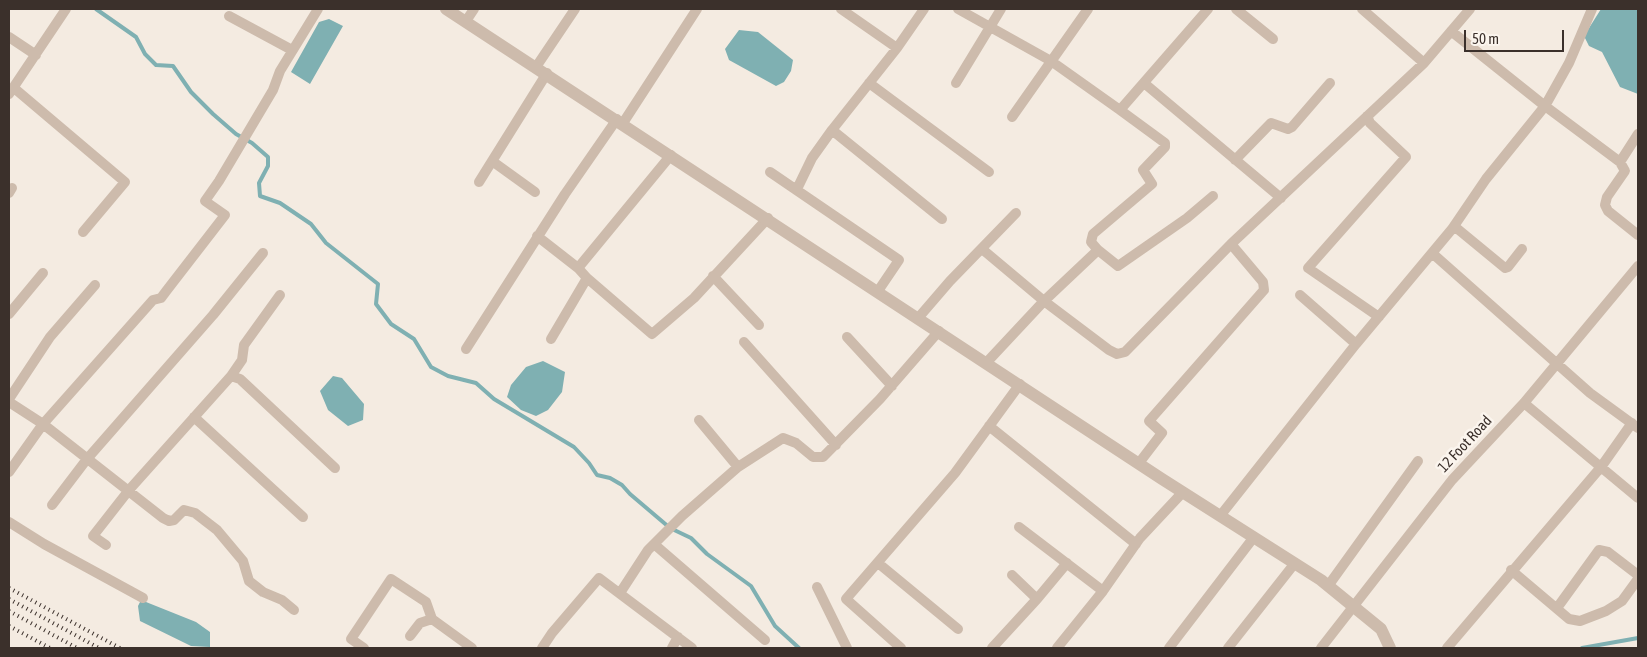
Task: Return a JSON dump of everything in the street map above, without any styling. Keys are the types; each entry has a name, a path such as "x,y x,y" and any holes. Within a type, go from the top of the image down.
{"street":[{"path":"66,9 11,91 125,182 83,232"},
{"path":"9,472 43,424 153,300 161,298 225,216 205,201 220,182 273,90 280,71 318,9"},
{"path":"446,9 620,121 1183,492 1295,563 1328,586 1381,629 1390,648"},
{"path":"466,21 474,9"},
{"path":"479,182 492,162 575,9"},
{"path":"466,349 537,236 620,121 697,9"},
{"path":"841,9 897,48"},
{"path":"797,188 812,158 897,48 924,9"},
{"path":"958,9 1051,62 1166,145 1142,170 1152,182 1151,186 1093,234 1091,242 1118,266 1187,218 1213,196"},
{"path":"956,83 1001,9"},
{"path":"1012,117 1088,9"},
{"path":"1120,110 1208,9"},
{"path":"1236,9 1273,39"},
{"path":"1362,9 1424,63"},
{"path":"982,249 1044,301 1109,350 1117,354 1125,352 1231,244 1424,63 1470,9"},
{"path":"1220,516 1356,344 1454,226 1486,179 1545,106 1570,63 1592,9"},
{"path":"229,16 292,50"},
{"path":"1450,31 1620,162 1625,170 1607,197 1605,205 1608,211 1638,235"},
{"path":"9,37 36,55"},
{"path":"1236,160 1271,123 1288,129 1292,127 1330,82"},
{"path":"869,83 988,172"},
{"path":"1144,83 1280,198"},
{"path":"1367,116 1370,123 1406,157 1308,268 1379,317"},
{"path":"832,130 942,219"},
{"path":"1620,162 1638,134"},
{"path":"578,268 671,155"},
{"path":"492,162 535,192"},
{"path":"770,172 797,188 899,260 878,291"},
{"path":"919,317 950,281 1016,213"},
{"path":"537,236 578,268 586,278 652,334 694,298 768,218"},
{"path":"1454,226 1505,268 1508,267 1522,249"},
{"path":"1139,463 1162,433 1149,421 1264,290 1263,282 1231,244"},
{"path":"987,362 1044,301 1098,250"},
{"path":"52,505 87,459 213,315 263,253"},
{"path":"1432,253 1590,393 1635,426 1447,648"},
{"name":"12 Foot Road","path":"1321,648 1452,480 1524,403 1638,266"},
{"path":"9,314 43,273"},
{"path":"713,276 760,325"},
{"path":"551,339 586,278"},
{"path":"95,285 50,337 9,400 169,521 184,510 195,513 217,530 242,562 249,581 263,592 282,600 294,610"},
{"path":"106,545 93,536 128,490 231,376 242,360 244,345 280,295"},
{"path":"1300,295 1356,344"},
{"path":"620,593 654,544 682,516 738,467 783,438 796,443 818,459 836,445 892,386 939,331"},
{"path":"848,337 892,386"},
{"path":"744,342 836,445"},
{"path":"231,376 240,379 335,468"},
{"path":"901,648 846,599 955,473 1020,384"},
{"path":"1524,403 1638,498"},
{"path":"194,418 303,517"},
{"path":"699,420 738,467"},
{"path":"989,426 1136,544"},
{"path":"1328,586 1418,461"},
{"path":"1057,648 1103,591 1136,544 1183,492"},
{"path":"9,522 44,544 143,598"},
{"path":"1019,527 1103,591"},
{"path":"1168,648 1254,537"},
{"path":"654,544 765,640"},
{"path":"1557,608 1599,550 1605,550 1638,575"},
{"path":"878,563 958,629"},
{"path":"992,648 1067,563"},
{"path":"1228,648 1295,563"},
{"path":"1512,570 1569,619 1575,621 1597,615 1622,601 1638,579"},
{"path":"1012,575 1037,598"},
{"path":"542,648 552,633 599,578 692,648"},
{"path":"364,648 350,639 391,579 426,602 432,619 472,648"},
{"path":"817,587 847,648"},
{"path":"410,636 420,623 432,619"},
{"path":"672,648 678,637"}],"water":[{"path":"1601,9 1638,9 1638,94 1620,87 1602,52 1589,46 1584,36"},
{"path":"329,19 343,26 310,84 291,72 319,22"},
{"path":"739,30 758,32 793,60 791,71 784,82 776,86 729,60 725,49"},
{"path":"543,361 565,372 562,392 548,410 536,416 521,410 507,397 511,385 526,367"},
{"path":"333,376 342,378 364,404 363,420 348,426 328,410 320,391"},
{"path":"141,600 196,622 210,632 210,647 191,646 140,621 138,606"}],"waterway":[{"path":"96,9 136,37 145,54 156,65 173,66 191,92 213,114 236,134 252,143 268,157 268,166 259,183 260,196 280,203 311,224 326,243 378,284 376,304 391,324 414,339 431,367 448,376 476,383 494,399 574,447 597,475 610,478 622,485 670,528 691,538 707,554 751,586 775,626 799,648"},
{"path":"1582,648 1638,638"}],"railway":[{"path":"9,588 120,648"},
{"path":"9,599 99,648"},
{"path":"9,611 77,648"},
{"path":"9,626 50,648"}]}
